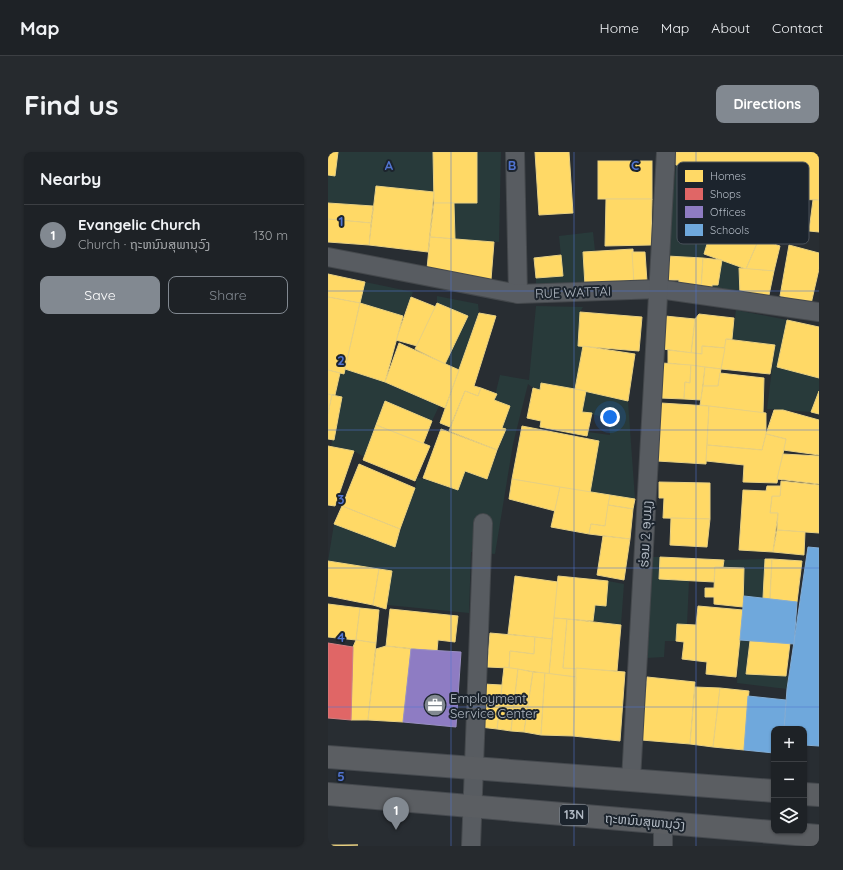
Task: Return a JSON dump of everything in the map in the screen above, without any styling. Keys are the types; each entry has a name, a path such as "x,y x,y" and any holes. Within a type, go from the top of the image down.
{"highway":[{"path":"328,757 475,767 771,791"},
{"name":"ຖະຫນົນສຸພານຸວົງ","path":"328,794 663,823 815,839"},
{"path":"807,794 819,795"}],"street":[{"path":"515,152 518,294"},
{"name":"ຮ່ອມ 2 ອຸບມຸງ","path":"631,780 660,289 666,152"},
{"name":"RUE WATTAI","path":"328,257 518,294 660,289 819,312"},
{"path":"471,846 483,524"},
{"path":"663,823 664,846"}],"shaded area":[{"path":"338,152 433,152 434,192 376,186 373,206 328,203 328,175 335,176"},
{"path":"477,152 501,152 499,242 455,239 454,203 477,203"},
{"path":"677,165 677,244 707,244 703,258 667,256"},
{"path":"593,232 595,251 583,252 585,286 536,290 536,278 563,276 559,236"},
{"path":"722,260 746,269 739,268 740,295 710,291 712,285 718,285"},
{"path":"365,282 413,292 403,316 360,303"},
{"path":"437,296 478,304 479,313 459,370 445,364 468,316 437,303"},
{"path":"536,306 583,307 580,312 578,346 583,346 575,389 542,383 540,390 533,388 528,384 513,444 495,554 471,552 469,613 387,605 391,571 328,561 334,524 395,547 415,488 417,477 457,490 465,471 487,479 506,429 502,428 510,406 494,400 500,375 529,380"},
{"path":"736,310 787,320 777,367 819,378 819,391 811,412 767,409 775,345 732,339"},
{"path":"345,369 385,382 439,406 432,421 385,401 364,457 354,451 331,446 342,397 335,395 340,373 344,374"},
{"path":"586,391 628,401 635,499 590,493 599,441 587,436 588,432 610,435 608,418 582,412"},
{"path":"650,557 660,557 659,579 689,581 687,625 678,624 676,641 665,641 664,657 646,658"},
{"path":"765,559 763,598 744,596 744,568 723,567 724,560"},
{"path":"608,581 624,584 621,625 593,621 595,605 606,606"},
{"path":"740,640 750,641 746,674 789,676 787,689 737,683"}],"building: Homes":[{"path":"328,152 338,152 335,176 328,175"},
{"path":"433,152 477,152 477,203 434,203"},
{"path":"535,152 569,152 573,213 539,215"},
{"path":"676,152 819,152 819,200 809,200 809,162 677,162 676,165"},
{"path":"598,161 652,161 652,199 598,199"},
{"path":"376,186 434,192 428,252 369,245"},
{"path":"606,199 652,199 651,245 605,246"},
{"path":"813,200 819,200 819,232 809,231"},
{"path":"328,203 373,206 371,223 328,219"},
{"path":"434,203 454,203 455,239 430,237"},
{"path":"328,219 371,223 369,245 328,242"},
{"path":"430,237 494,242 491,280 427,269"},
{"path":"707,244 757,244 746,269 704,254"},
{"path":"757,244 774,244 780,246 774,271 746,269"},
{"path":"789,245 819,253 819,269 811,304 780,296"},
{"path":"633,249 634,283 585,286 583,252"},
{"path":"632,252 645,252 647,282 634,283"},
{"path":"561,255 563,276 536,278 534,258"},
{"path":"667,256 703,258 701,290 678,289 679,280 666,280"},
{"path":"703,258 722,260 718,285 712,285 712,291 701,290"},
{"path":"739,268 774,271 768,300 740,295"},
{"path":"328,274 365,282 360,303 328,297"},
{"path":"328,297 360,303 344,374 328,370"},
{"path":"411,297 436,307 417,346 396,340"},
{"path":"360,303 403,316 385,382 345,369"},
{"path":"437,303 468,316 445,364 415,349"},
{"path":"580,312 642,317 639,351 578,346"},
{"path":"479,313 496,316 474,386 481,388 478,396 465,391 450,427 440,423"},
{"path":"699,314 734,318 732,339 726,339 725,348 702,346 702,354 691,353 695,319"},
{"path":"665,316 695,319 691,353 663,349"},
{"path":"787,320 819,327 819,378 777,367"},
{"path":"726,339 775,345 770,374 721,369"},
{"path":"399,343 459,370 445,408 385,382"},
{"path":"583,346 635,354 628,401 575,389"},
{"path":"702,346 725,348 721,369 668,363 668,350 702,354"},
{"path":"662,363 691,365 690,383 685,382 684,399 660,398"},
{"path":"691,365 705,367 701,400 684,399 685,382 690,383"},
{"path":"705,367 721,369 718,386 703,386"},
{"path":"328,370 340,373 335,395 328,394"},
{"path":"720,373 764,378 763,413 700,405 703,386 718,386"},
{"path":"541,383 586,391 582,412 592,413 587,436 540,427 541,421 527,418 533,388 540,390"},
{"path":"481,388 497,394 494,400 510,406 502,428 506,429 497,450 449,431 465,391 478,396"},
{"path":"819,391 819,414 811,412"},
{"path":"328,394 332,395 328,414"},
{"path":"332,395 342,397 334,440 328,439 328,414"},
{"path":"385,401 432,421 423,444 376,425"},
{"path":"661,403 709,406 706,464 657,461"},
{"path":"709,406 766,413 766,434 762,450 707,445"},
{"path":"774,410 783,410 819,420 819,455 783,450 786,439 766,434"},
{"path":"376,425 430,446 415,481 363,460"},
{"path":"522,426 599,441 590,493 512,479"},
{"path":"441,429 497,450 487,479 465,471 458,490 423,478"},
{"path":"766,434 786,439 777,483 743,482 744,465 706,461 707,445 762,450"},
{"path":"328,446 354,451 335,506 328,505"},
{"path":"783,454 819,456 819,484 777,479"},
{"path":"359,464 415,488 400,529 342,506"},
{"path":"512,479 560,487 555,511 509,499"},
{"path":"781,481 819,485 819,533 777,530 778,513 770,513 772,496 780,496"},
{"path":"659,482 710,483 710,519 663,518 664,498 659,498"},
{"path":"767,486 781,486 780,496 772,496 770,513 778,513 773,552 739,550 743,490 766,491"},
{"path":"560,487 610,495 605,526 591,524 589,534 551,527"},
{"path":"610,495 635,499 633,509 608,505"},
{"path":"608,505 633,509 630,539 589,534 591,524 605,526"},
{"path":"342,506 400,529 395,547 334,524"},
{"path":"671,518 710,519 707,547 670,545"},
{"path":"777,530 805,532 804,555 773,552"},
{"path":"603,536 630,539 624,580 597,575"},
{"path":"660,557 724,560 723,567 715,567 714,582 659,579"},
{"path":"765,559 772,559 770,599 763,598"},
{"path":"772,559 802,561 797,602 770,599"},
{"path":"328,561 379,569 373,605 328,596"},
{"path":"715,567 744,568 743,607 714,604 714,597 705,597 705,588 714,588"},
{"path":"379,569 392,571 386,609 373,605"},
{"path":"515,576 558,582 552,639 508,634"},
{"path":"558,576 608,581 606,606 595,605 593,621 554,618"},
{"path":"328,604 360,608 356,640 328,637"},
{"path":"698,606 743,610 736,677 706,674 707,662 682,659 684,642 676,641 677,624 696,625"},
{"path":"360,608 379,610 376,643 356,640"},
{"path":"390,609 458,616 455,642 438,640 437,651 386,646"},
{"path":"554,618 567,619 563,668 576,668 576,677 549,674"},
{"path":"567,619 621,625 617,671 563,668"},
{"path":"490,633 535,637 534,654 510,651 509,668 487,667"},
{"path":"535,637 552,639 549,674 509,668 510,651 534,654"},
{"path":"356,640 376,643 368,720 351,720 353,647"},
{"path":"750,641 790,643 786,676 746,674"},
{"path":"386,646 411,649 403,722 368,720 376,649"},
{"path":"504,667 518,669 511,731 497,729"},
{"path":"576,668 625,672 620,741 573,736"},
{"path":"518,669 533,672 524,732 511,731"},
{"path":"533,672 545,673 541,735 524,732"},
{"path":"545,673 576,677 573,736 541,735"},
{"path":"647,677 695,682 690,744 641,740"},
{"path":"483,684 502,685 497,729 480,727"},
{"path":"695,687 720,688 713,747 690,744"},
{"path":"720,688 749,691 744,750 713,747"},
{"path":"328,845 358,845 328,846"}],"building: Shops":[{"path":"328,643 353,647 351,720 328,718"}],"building: Offices":[{"path":"411,649 461,652 456,727 403,722"}],"building: Schools":[{"path":"808,547 819,548 819,746 807,745 807,726 784,726 787,689"},
{"path":"744,596 797,602 794,644 740,640"},
{"path":"748,696 786,700 784,726 771,726 771,753 744,750"}],"place":[{"name":"Employment Service Center","path":"435,705"},
{"name":"Evangelic Church","path":"396,830"}]}
